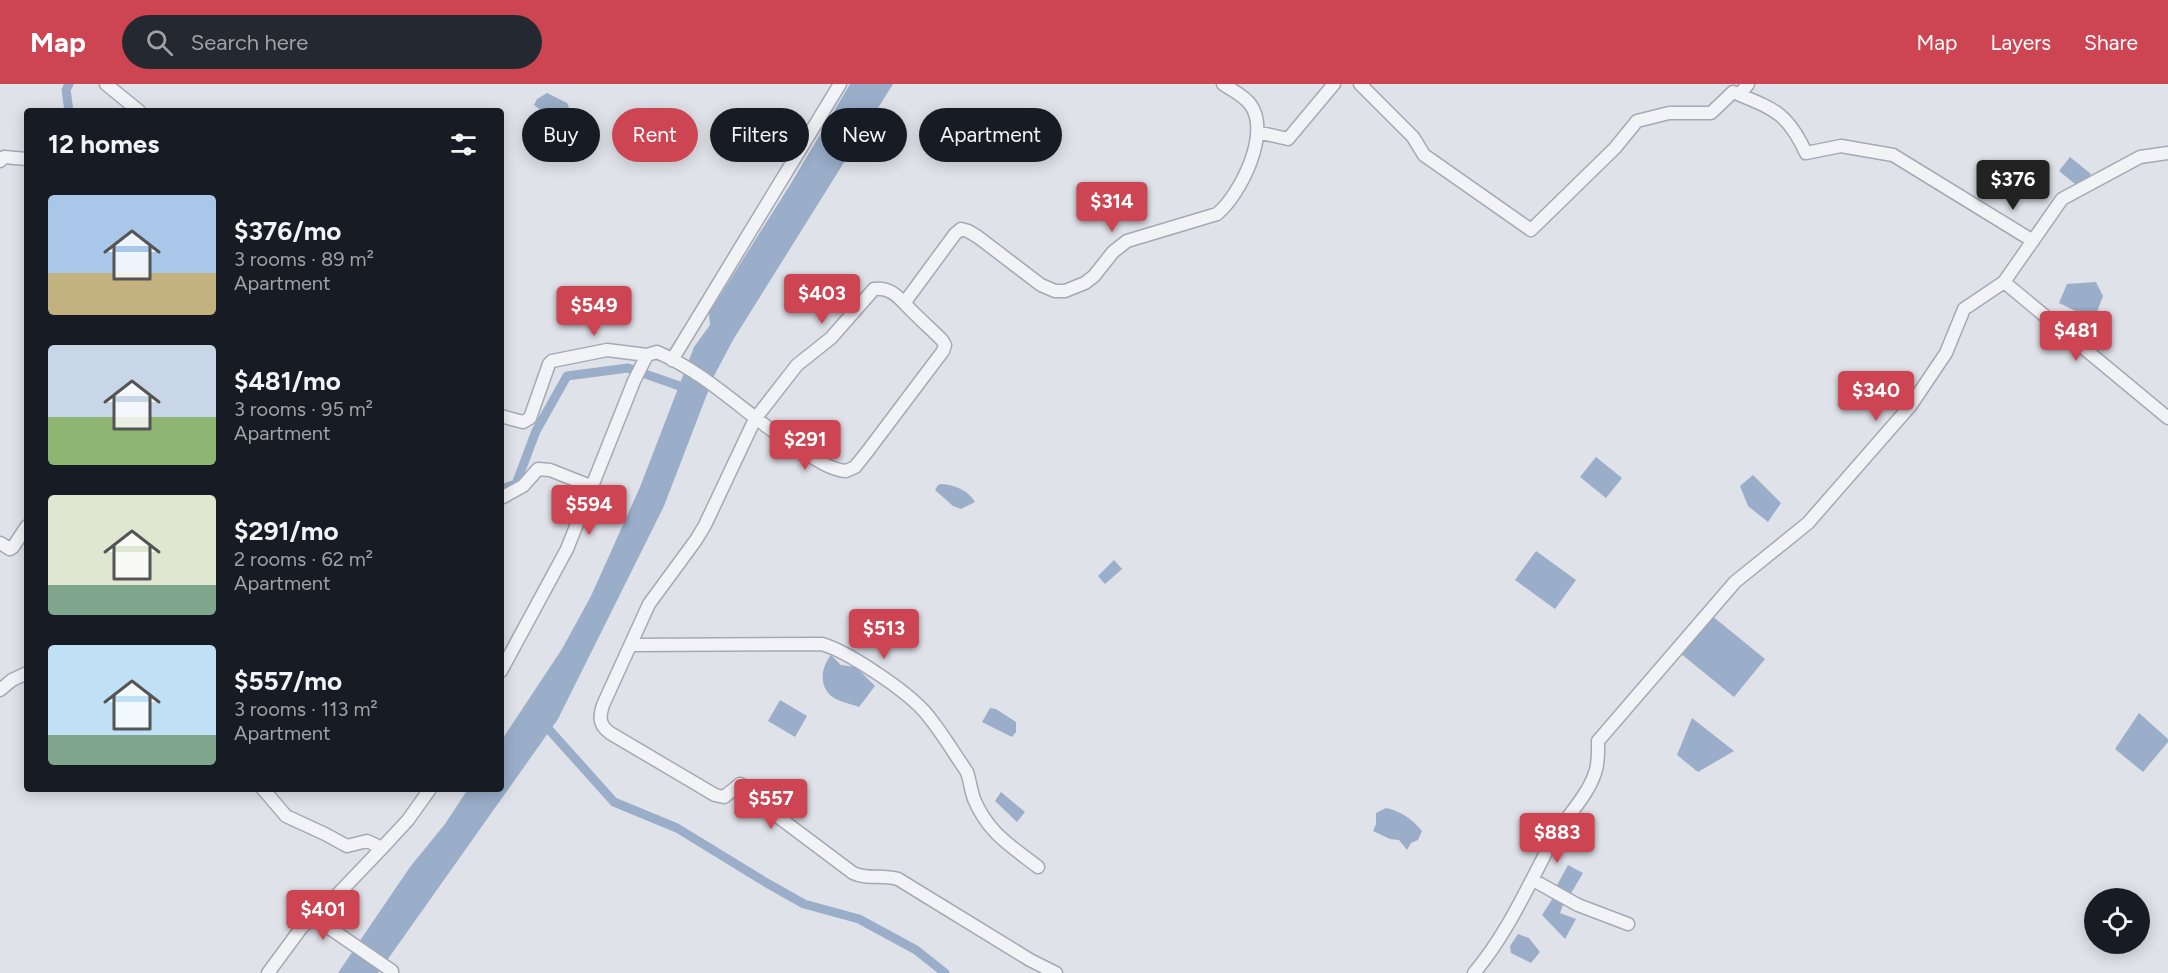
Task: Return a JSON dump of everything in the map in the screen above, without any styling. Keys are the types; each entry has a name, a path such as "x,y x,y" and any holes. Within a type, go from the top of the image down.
{"street":[{"path":"106,84 135,108"},
{"path":"678,363 840,84"},
{"path":"905,302 961,229 978,237 1041,285 1055,291 1065,291 1095,276 1113,252 1127,241 1217,214 1225,208 1245,174 1257,132 1255,114 1250,104 1223,84"},
{"path":"1257,132 1288,139 1334,84"},
{"path":"1360,84 1413,137 1424,155 1531,230 1615,148 1637,121 1669,113 1711,113 1733,92 1775,110 1795,130 1806,153 1841,146 1893,155 2033,241"},
{"path":"1740,94 1748,84"},
{"path":"1474,973 1496,944 1551,842 1595,774 1598,741 1735,582 1808,524 1911,405 1946,353 1964,309 2004,282 2062,199 2140,157 2168,153"},
{"path":"0,160 4,157 24,159"},
{"path":"2004,282 2168,418"},
{"path":"504,665 567,549 634,381 645,359 657,352 678,363 719,390 755,419 788,443 831,467 846,471 855,467 945,348 942,340 905,302 883,288 874,289 831,338 797,366 755,419 705,525 649,604 603,705 600,713 602,727 718,796 727,795 738,785 752,788 774,803 777,816 853,873 866,877 890,876 898,879 1029,960 1056,973"},
{"path":"504,417 523,422 530,418 552,361 607,350 645,359"},
{"path":"504,496 523,486 538,469 550,470 593,487"},
{"path":"0,543 10,549 24,530"},
{"path":"631,645 822,644 833,647 871,669 926,713 967,772 973,797 988,826 1038,867"},
{"path":"0,690 12,680 24,674"},
{"path":"265,792 286,816 347,846 367,841 382,848"},
{"path":"268,973 283,949 312,916 338,894 382,848 408,820 428,792"},
{"path":"1533,879 1578,905 1628,924"},
{"path":"312,916 392,972"}],"water":[{"path":"850,84 893,84 878,108 836,108"},
{"path":"547,93 567,103 569,107 538,108 534,105 537,99"},
{"path":"821,133 821,162 844,162 733,340 714,376 664,506 558,719 378,973 338,973 410,867 445,824 466,792 504,792 504,736 562,649 591,596 640,487 694,347 710,325 709,313 804,162 809,162 809,153"},
{"path":"2070,157 2091,174 2080,188 2059,171"},
{"path":"2096,282 2103,296 2094,320 2059,303 2067,284"},
{"path":"1596,457 1622,478 1606,498 1580,477"},
{"path":"1753,475 1781,503 1768,522 1748,506 1740,486"},
{"path":"941,484 961,489 975,502 961,509 953,506 935,490"},
{"path":"1536,551 1576,580 1555,609 1515,580"},
{"path":"1114,560 1122,569 1105,584 1098,576"},
{"path":"1711,615 1765,659 1734,697 1680,653"},
{"path":"831,655 841,665 856,667 875,686 859,707 831,696 824,686 825,664"},
{"path":"780,700 807,716 795,737 768,721"},
{"path":"990,708 996,709 1016,722 1016,732 1012,737 982,722"},
{"path":"2139,713 2168,739 2168,742 2143,772 2115,749"},
{"path":"1692,718 1734,751 1698,772 1677,755"},
{"path":"1001,792 1025,812 1017,822 995,801"},
{"path":"1386,808 1406,816 1422,831 1418,840 1411,843 1407,850 1399,840 1390,839 1373,831 1376,824 1376,813"},
{"path":"1568,865 1583,873 1570,895 1556,887"},
{"path":"1553,898 1564,902 1560,913 1576,919 1565,939 1542,915"},
{"path":"1518,934 1529,938 1540,952 1531,963 1511,953 1510,946"}],"waterway":[{"path":"69,84 66,90 69,108"},
{"path":"504,488 516,484 536,431 567,376 628,368 691,390"},
{"path":"544,724 614,802 677,828 804,904 859,919 916,950 945,973"}]}
